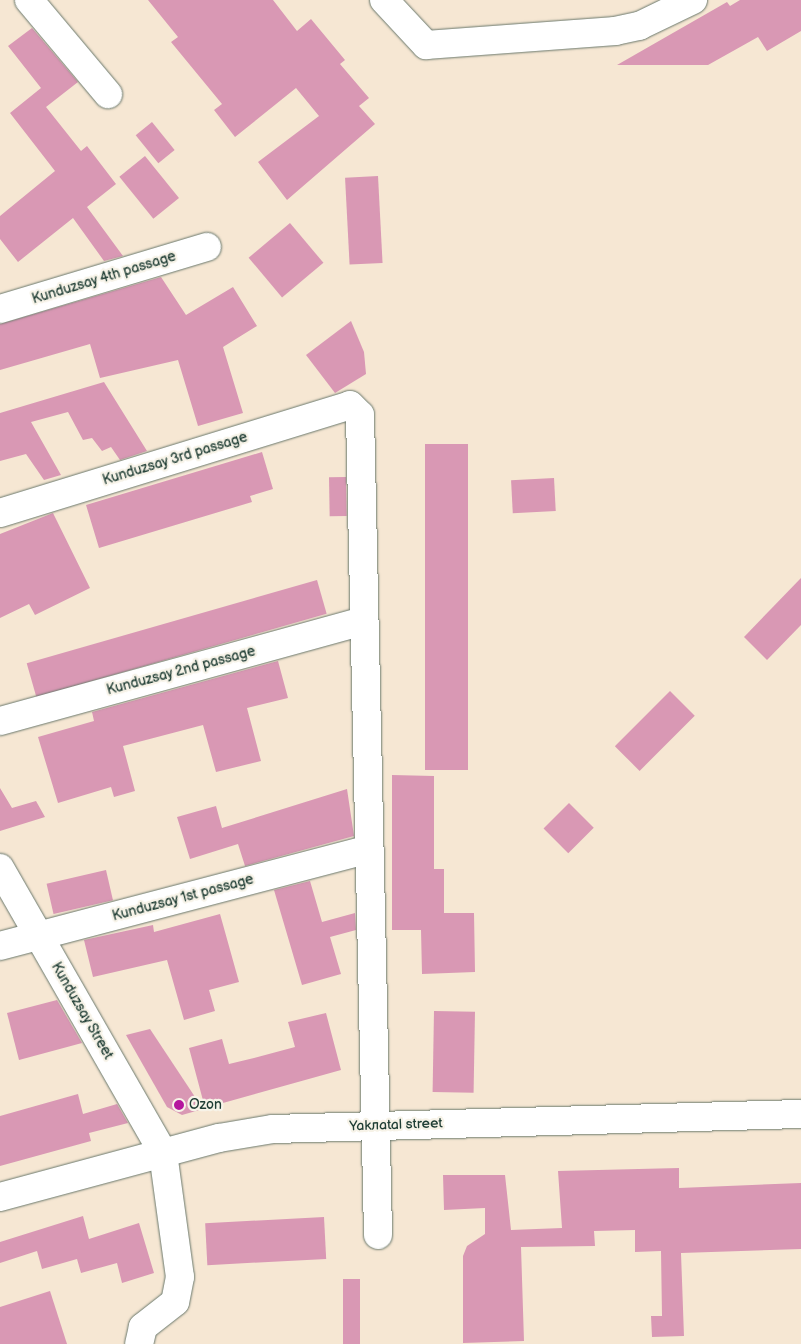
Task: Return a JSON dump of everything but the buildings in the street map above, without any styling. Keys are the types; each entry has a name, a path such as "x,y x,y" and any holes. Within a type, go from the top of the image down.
{"street":[{"path":"29,0 108,94"},
{"path":"384,0 426,45 615,32 639,26 693,0"},
{"name":"Kunduzsay 4th passage","path":"0,309 207,247"},
{"name":"Kunduzsay 3rd passage","path":"0,513 350,405 360,415 363,622"},
{"path":"363,622 366,850 378,1235"},
{"name":"Kunduzsay 2nd passage","path":"0,721 363,622"},
{"name":"Kunduzsay 1st passage","path":"0,946 366,850"},
{"name":"Kunduzsay Street","path":"0,868 163,1153"},
{"name":"Yakлatal street","path":"0,1197 163,1153 273,1130 801,1114"},
{"path":"139,1344 143,1327 175,1302 180,1277 163,1153"}],"place":[{"name":"Ozon","path":"179,1105"}]}
